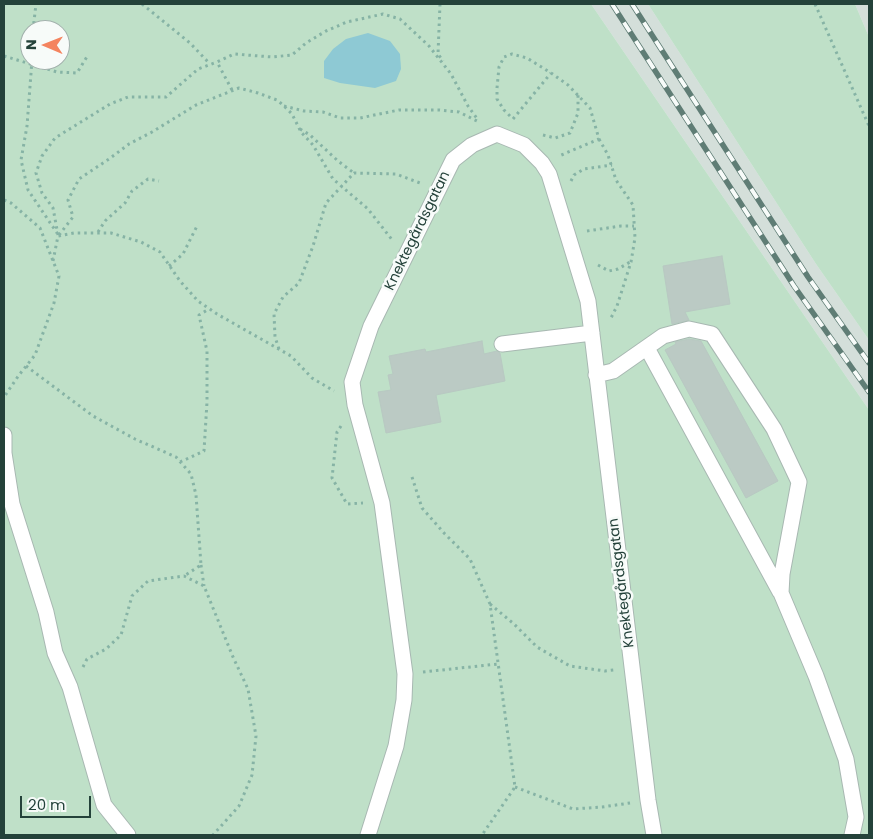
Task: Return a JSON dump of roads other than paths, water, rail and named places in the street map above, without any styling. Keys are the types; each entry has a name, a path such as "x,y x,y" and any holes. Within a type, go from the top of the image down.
{"street":[{"name":"Knektegårdsgatan","path":"368,835 396,746 404,700 405,674 382,503 355,405 352,382 371,326 453,160 472,145 497,134 524,145 542,163 549,174 588,301 648,800 654,835"},
{"path":"596,375 613,371 663,336 689,329 712,334 774,429 799,482 782,574 781,593"},
{"path":"502,344 592,333"},
{"path":"647,348 781,593 816,676 846,759 856,817 852,835"},
{"path":"4,434 4,453 12,504 46,612 55,653 70,687 104,805 128,835"}],"water":[{"path":"368,33 390,41 400,54 401,69 396,81 375,88 340,83 324,78 324,61 333,49 346,39"}],"railway":[{"path":"612,4 794,286 869,392"},
{"path":"632,4 808,277 869,363"}]}
